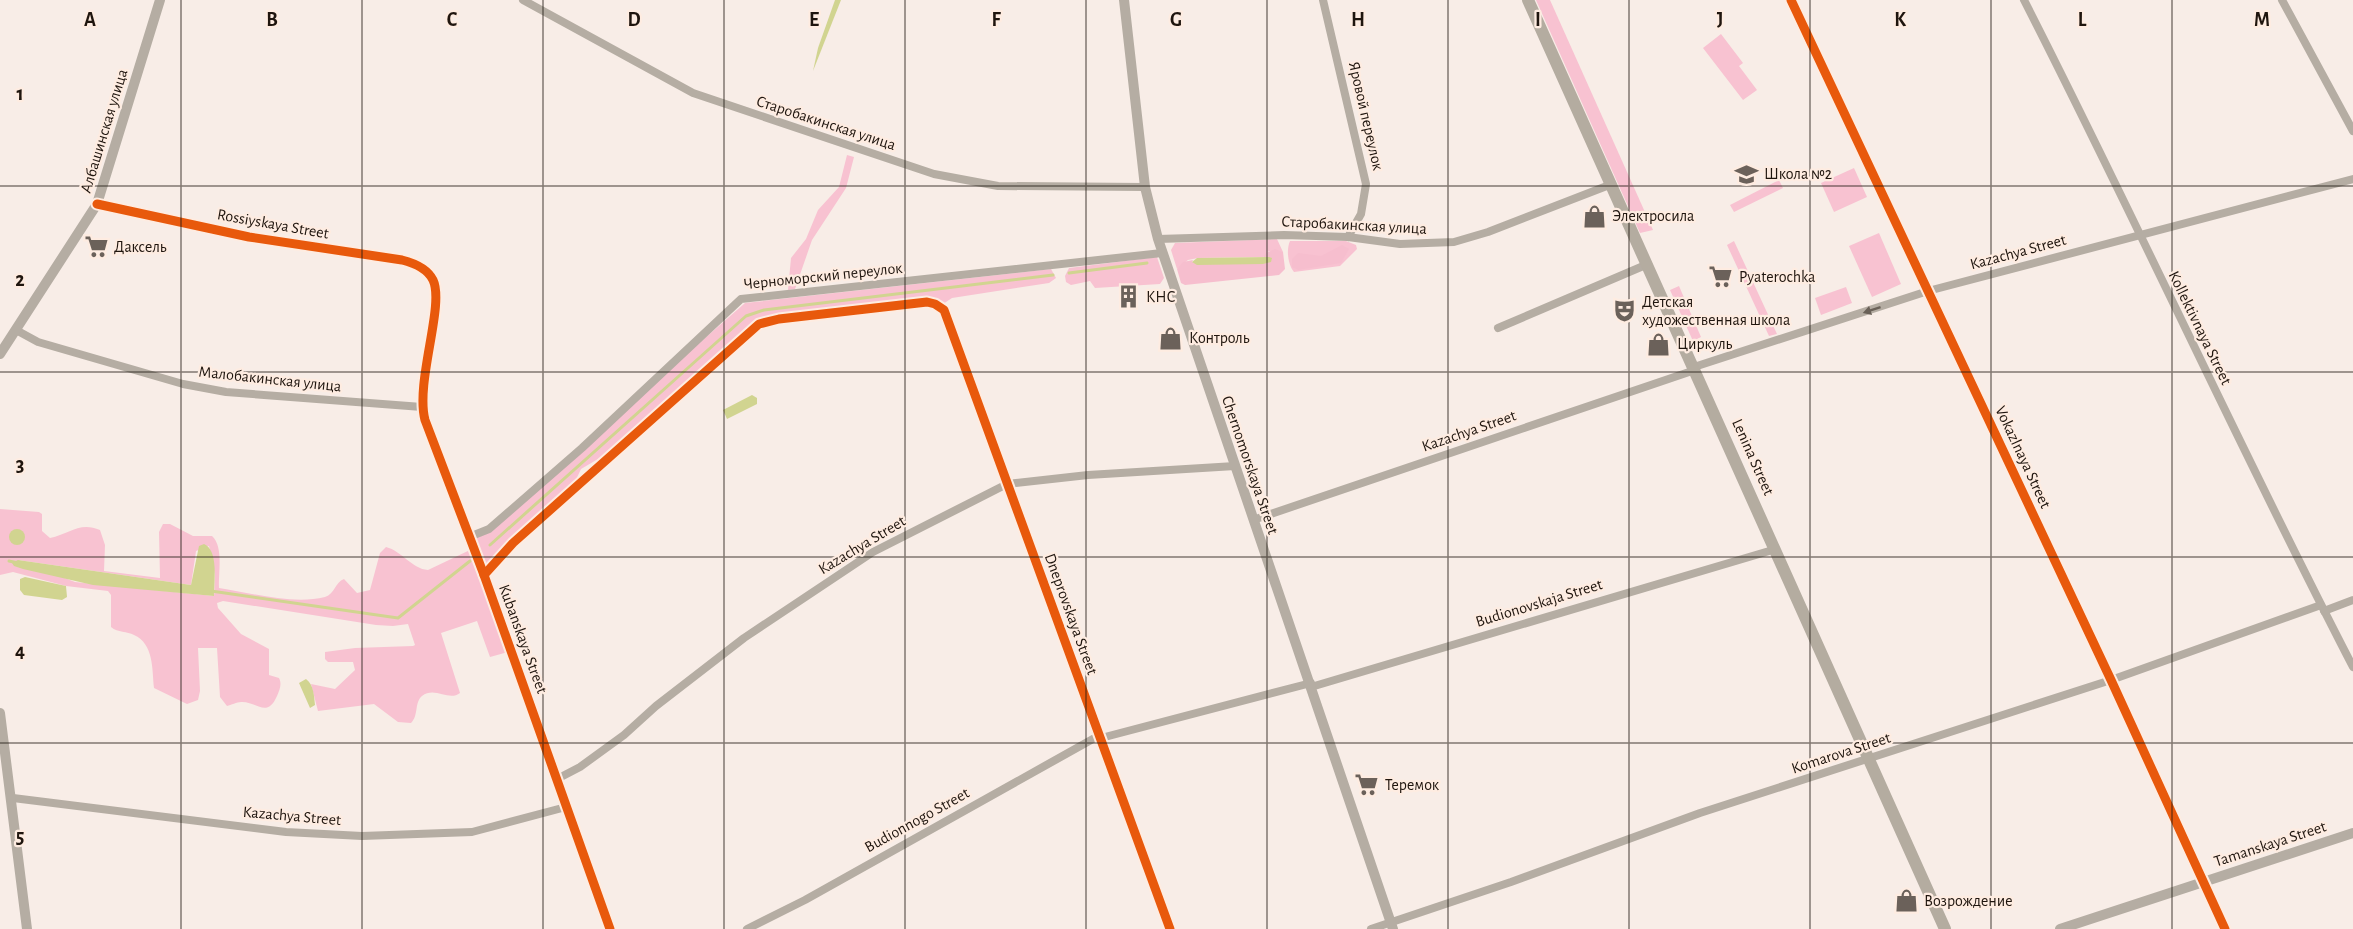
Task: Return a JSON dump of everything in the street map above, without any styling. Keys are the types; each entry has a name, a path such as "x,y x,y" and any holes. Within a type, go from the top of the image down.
{"main road":[{"name":"Lenina Street","path":"1528,0 1945,929"}],"street":[{"name":"Албашинская улица","path":"0,353 97,204 160,0"},
{"name":"Старобакинская улица","path":"523,0 693,93 934,174 998,186 1145,187"},
{"name":"Chernomorskaya Street","path":"1124,0 1145,187 1162,253 1392,925"},
{"name":"Яровой переулок","path":"1323,0 1366,184 1361,214 1348,237"},
{"name":"Vokazlnaya Street","path":"1791,0 2111,680 2225,929"},
{"name":"Kollektivnaya Street","path":"2024,0 2113,175 2139,237 2353,667"},
{"path":"2282,0 2353,131"},
{"name":"Kazachya Street","path":"1253,520 1695,368 1928,291 2353,179"},
{"name":"Старобакинская улица","path":"1158,239 1284,236 1348,237 1400,244 1439,243 1467,239 1612,184"},
{"name":"Rossiyskaya Street","path":"97,204 249,237 402,260 423,269 435,285"},
{"name":"Черноморский переулок","path":"469,537 489,529 582,448 741,299 1162,253"},
{"path":"1498,328 1648,264"},
{"name":"Kubanskaya Street","path":"435,285 422,407 610,929"},
{"name":"Dneprovskaya Street","path":"484,575 522,535 759,324 779,319 927,302 935,304 944,310 1170,929"},
{"name":"Малобакинская улица","path":"16,330 38,342 205,388 273,397 422,407"},
{"name":"Kazachya Street","path":"557,779 580,767 624,735 656,705 744,638 873,552 1007,484 1088,475 1234,466"},
{"name":"Budionovskaja Street","path":"1101,736 1311,685 1776,549"},
{"name":"Komarova Street","path":"1371,929 1392,925 1700,813 1868,761 2323,608 2353,600"},
{"path":"0,713 3,753 13,798 27,929"},
{"name":"Budionnogo Street","path":"747,929 805,900 1101,736"},
{"name":"Kazachya Street","path":"13,798 285,832 362,836 472,832 566,807"},
{"name":"Tamanskaya Street","path":"2060,929 2353,833"}],"shaded area":[{"path":"835,0 841,0 813,71 818,48"},
{"path":"1536,0 1550,0 1653,230 1640,233"},
{"path":"1721,34 1743,63 1739,66 1757,90 1743,100 1703,48"},
{"path":"847,155 854,157 846,188 812,240 795,289 788,290 791,258 806,239 818,210 839,187"},
{"path":"1854,168 1867,197 1834,212 1821,183"},
{"path":"1779,180 1783,188 1734,212 1730,205"},
{"path":"1879,233 1901,284 1872,297 1849,246"},
{"path":"1277,239 1283,252 1269,251 1263,257 1198,258 1188,260 1177,269 1171,250 1175,243"},
{"path":"1290,241 1346,241 1356,245 1357,249 1340,266 1294,272 1288,257"},
{"path":"1734,241 1777,334 1769,336 1727,245"},
{"path":"1342,245 1349,249 1341,263 1298,270 1292,267 1292,259 1298,253 1321,256"},
{"path":"1275,249 1283,252 1285,269 1279,275 1185,285 1181,283 1177,269 1183,262 1193,260 1192,262 1263,264 1269,257 1263,257 1266,253"},
{"path":"1157,257 1164,278 1160,284 1095,288 1090,281 1071,285 1066,282 1065,276 1069,268"},
{"path":"1197,258 1272,258 1271,262 1263,264 1197,265 1192,262"},
{"path":"1051,269 1056,278 1049,283 952,298 943,304 934,300 755,322 610,452 581,469 574,484 486,566 476,539 745,303"},
{"path":"1679,286 1701,337 1693,341 1670,290"},
{"path":"1846,287 1852,303 1821,315 1815,298"},
{"path":"752,395 757,398 757,404 727,419 723,410"},
{"path":"0,509 39,512 42,514 42,531 50,538 86,527 100,530 105,545 104,571 160,578 159,532 163,524 170,524 193,536 212,536 219,553 219,588 286,599 325,597 344,579 357,593 370,590 380,553 386,547 417,567 428,570 470,550 508,652 490,657 477,621 441,633 460,693 451,696 427,693 422,696 411,723 398,722 374,704 318,711 311,684 335,689 355,670 353,662 328,662 325,659 325,652 355,648 413,646 415,645 408,624 376,625 223,601 217,603 218,608 241,634 269,649 269,675 279,678 279,691 273,703 265,708 246,702 227,706 220,697 217,648 198,648 200,691 198,700 187,704 154,688 151,658 141,639 111,627 111,595 108,591 66,586 13,572 0,575","holes":["209,546 215,575 214,596 75,582 18,560 191,585 196,551"]},
{"path":"17,529 25,537 17,545 9,537"},
{"path":"204,544 209,547 214,560 214,596 93,585 23,569 12,563 18,560 191,585 199,546"},
{"path":"25,577 66,586 67,597 62,600 24,595 20,590 20,579"},
{"path":"306,679 311,684 314,694 315,705 310,708 299,683"}],"waterway":[{"path":"1069,273 1147,263"},
{"path":"490,545 746,316 764,310 1053,275"},
{"path":"9,561 18,563"},
{"path":"211,591 398,618 470,561"}],"cycle path":[{"path":"1791,0 2111,680 2225,929"},
{"path":"97,204 249,237 402,260 420,267 433,280 436,292 424,386 425,420 484,575 610,929"},
{"path":"484,575 513,543 759,324 779,319 927,302 935,304 944,310 1170,929"}],"place":[{"name":"Школа №2","path":"1746,174"},
{"name":"Электросила","path":"1594,216"},
{"name":"Даксель","path":"96,247"},
{"name":"Pyaterochka","path":"1721,277"},
{"name":"КНС","path":"1128,297"},
{"name":"Детская художественная школа","path":"1624,311"},
{"name":"Контроль","path":"1171,338"},
{"name":"Циркуль","path":"1659,344"},
{"name":"Теремок","path":"1367,785"},
{"name":"Возрождение","path":"1906,901"}]}
